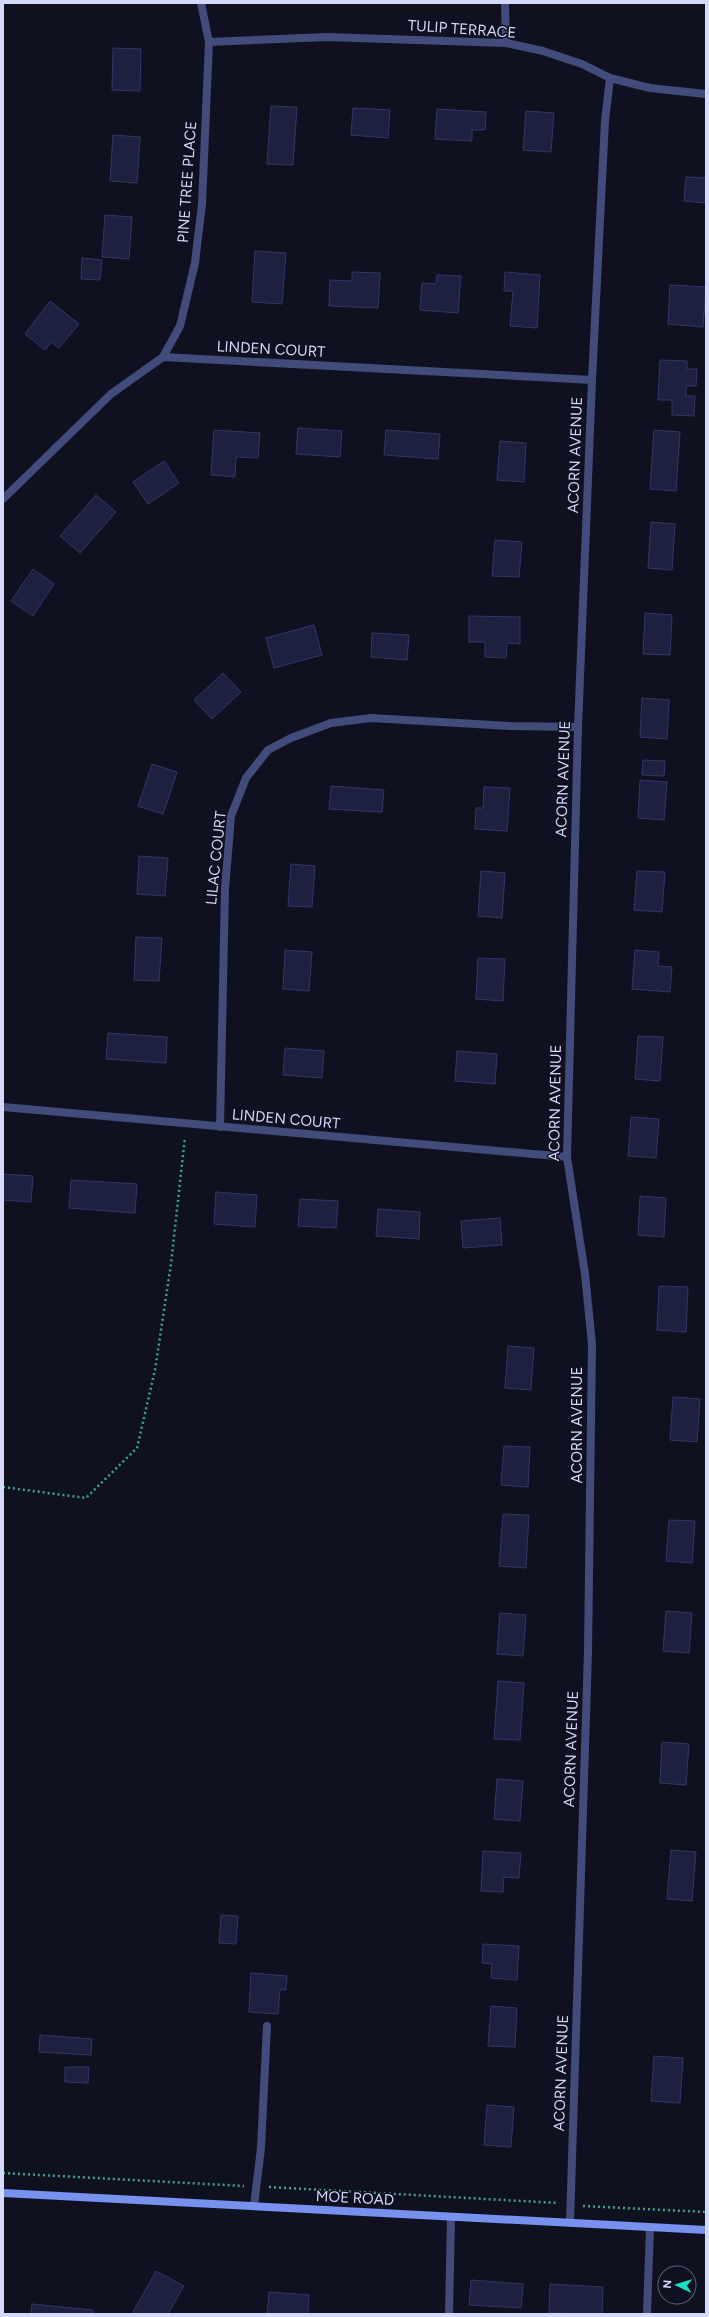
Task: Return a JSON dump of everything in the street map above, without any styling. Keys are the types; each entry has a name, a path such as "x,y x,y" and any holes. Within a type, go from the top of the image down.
{"street":[{"name":"PINE TREE PLACE","path":"163,357 180,326 195,263 202,204 209,42 201,3"},
{"path":"505,3 506,44"},
{"name":"TULIP TERRACE","path":"209,42 327,37 506,44 543,51 582,64 610,78 650,88 706,94"},
{"name":"ACORN AVENUE","path":"570,2223 588,1652 592,1344 586,1274 567,1158 578,727 592,380 605,129 610,78"},
{"path":"3,498 111,394 163,357"},
{"name":"LINDEN COURT","path":"163,357 592,380"},
{"name":"LILAC COURT","path":"220,1127 225,888 231,816 246,778 268,750 291,738 331,723 371,718 510,726 578,727"},
{"name":"LINDEN COURT","path":"3,1107 567,1158"},
{"path":"254,2206 258,2187 267,2026"},
{"name":"MOE ROAD","path":"3,2193 706,2230"},
{"path":"449,2314 451,2217"},
{"path":"647,2314 650,2228"}],"path":[{"path":"3,1487 86,1498 137,1448 155,1370 171,1264 187,1124"},
{"path":"3,2173 706,2212"}],"building":[{"path":"113,48 141,49 140,91 112,90"},
{"path":"271,106 297,107 293,165 267,164"},
{"path":"353,108 390,110 388,138 351,135"},
{"path":"437,109 486,112 485,130 472,130 472,141 435,139"},
{"path":"526,111 554,113 551,152 523,150"},
{"path":"113,135 140,137 137,183 110,181"},
{"path":"686,177 706,178 706,203 684,201"},
{"path":"105,215 132,217 129,259 102,257"},
{"path":"255,251 286,253 282,304 252,302"},
{"path":"82,258 102,260 100,280 81,279"},
{"path":"352,272 380,273 378,308 329,306 330,280 352,281"},
{"path":"505,272 540,275 537,328 510,326 513,291 504,291"},
{"path":"437,275 461,276 458,313 420,310 422,283 436,284"},
{"path":"670,285 706,287 703,327 668,324"},
{"path":"50,301 79,324 59,348 51,342 45,350 25,334"},
{"path":"660,360 687,361 687,369 697,369 696,386 686,386 686,396 695,396 694,416 672,415 672,400 658,400"},
{"path":"298,428 342,431 340,457 296,454"},
{"path":"214,430 260,433 258,458 236,457 235,477 211,475"},
{"path":"386,430 440,434 438,459 384,455"},
{"path":"654,430 680,432 676,491 650,489"},
{"path":"500,441 526,443 524,482 497,480"},
{"path":"164,461 179,483 148,504 133,482"},
{"path":"96,495 116,512 80,553 60,536"},
{"path":"651,522 675,524 672,570 648,568"},
{"path":"495,540 522,542 519,577 492,576"},
{"path":"33,569 54,584 33,616 11,601"},
{"path":"645,613 672,615 670,655 643,654"},
{"path":"469,616 520,617 520,644 507,643 506,658 485,657 485,642 469,642"},
{"path":"314,625 322,655 274,668 266,638"},
{"path":"372,633 409,635 407,660 371,657"},
{"path":"223,673 241,692 212,719 194,700"},
{"path":"642,698 669,700 667,739 640,737"},
{"path":"643,760 665,761 664,776 642,775"},
{"path":"152,764 177,772 163,814 138,806"},
{"path":"640,780 667,782 664,820 638,818"},
{"path":"331,786 384,790 382,812 329,809"},
{"path":"484,787 510,788 507,831 475,829 476,808 483,808"},
{"path":"139,856 168,858 165,896 137,894"},
{"path":"291,864 315,866 312,907 288,906"},
{"path":"481,871 505,873 502,918 478,916"},
{"path":"637,871 665,872 662,912 634,910"},
{"path":"136,937 162,938 159,981 134,980"},
{"path":"285,950 312,952 309,991 283,989"},
{"path":"635,950 659,952 658,966 672,967 670,992 632,989"},
{"path":"478,958 505,959 503,1001 476,999"},
{"path":"108,1033 167,1037 166,1063 106,1059"},
{"path":"638,1036 663,1037 660,1081 635,1079"},
{"path":"285,1048 324,1051 322,1078 283,1075"},
{"path":"457,1051 497,1054 495,1084 455,1081"},
{"path":"631,1117 659,1119 656,1158 628,1156"},
{"path":"3,1174 33,1176 31,1202 3,1200"},
{"path":"71,1180 137,1184 135,1213 69,1208"},
{"path":"216,1192 257,1195 255,1227 214,1224"},
{"path":"640,1196 666,1198 664,1237 638,1235"},
{"path":"300,1199 338,1201 336,1228 298,1226"},
{"path":"378,1209 420,1212 419,1239 376,1236"},
{"path":"500,1218 502,1245 463,1248 461,1221"},
{"path":"659,1286 688,1287 686,1332 657,1330"},
{"path":"508,1346 534,1348 531,1390 505,1388"},
{"path":"673,1397 700,1399 697,1442 670,1440"},
{"path":"504,1446 530,1447 528,1487 501,1485"},
{"path":"503,1514 529,1515 526,1568 499,1566"},
{"path":"669,1520 695,1521 692,1563 666,1561"},
{"path":"666,1611 692,1613 689,1653 663,1651"},
{"path":"500,1613 526,1615 523,1656 497,1654"},
{"path":"498,1681 524,1683 520,1740 494,1739"},
{"path":"662,1742 689,1744 686,1785 660,1783"},
{"path":"497,1779 523,1781 520,1821 494,1819"},
{"path":"671,1850 696,1852 692,1901 667,1899"},
{"path":"483,1851 521,1853 519,1878 504,1877 503,1892 481,1891"},
{"path":"221,1915 238,1916 236,1944 219,1943"},
{"path":"483,1944 519,1946 517,1980 491,1978 492,1964 482,1963"},
{"path":"251,1973 287,1976 286,1990 280,1990 278,2014 249,2012"},
{"path":"491,2006 517,2008 515,2047 488,2046"},
{"path":"40,2035 92,2039 91,2055 39,2052"},
{"path":"654,2056 683,2058 680,2103 651,2101"},
{"path":"65,2067 89,2067 88,2083 65,2082"},
{"path":"487,2105 514,2107 511,2147 484,2145"},
{"path":"156,2271 184,2286 168,2314 132,2314"},
{"path":"471,2280 523,2284 521,2308 469,2305"},
{"path":"550,2284 603,2287 602,2314 549,2313"},
{"path":"269,2292 309,2295 308,2314 267,2314"},
{"path":"32,2304 93,2310 93,2314 31,2314"}]}
